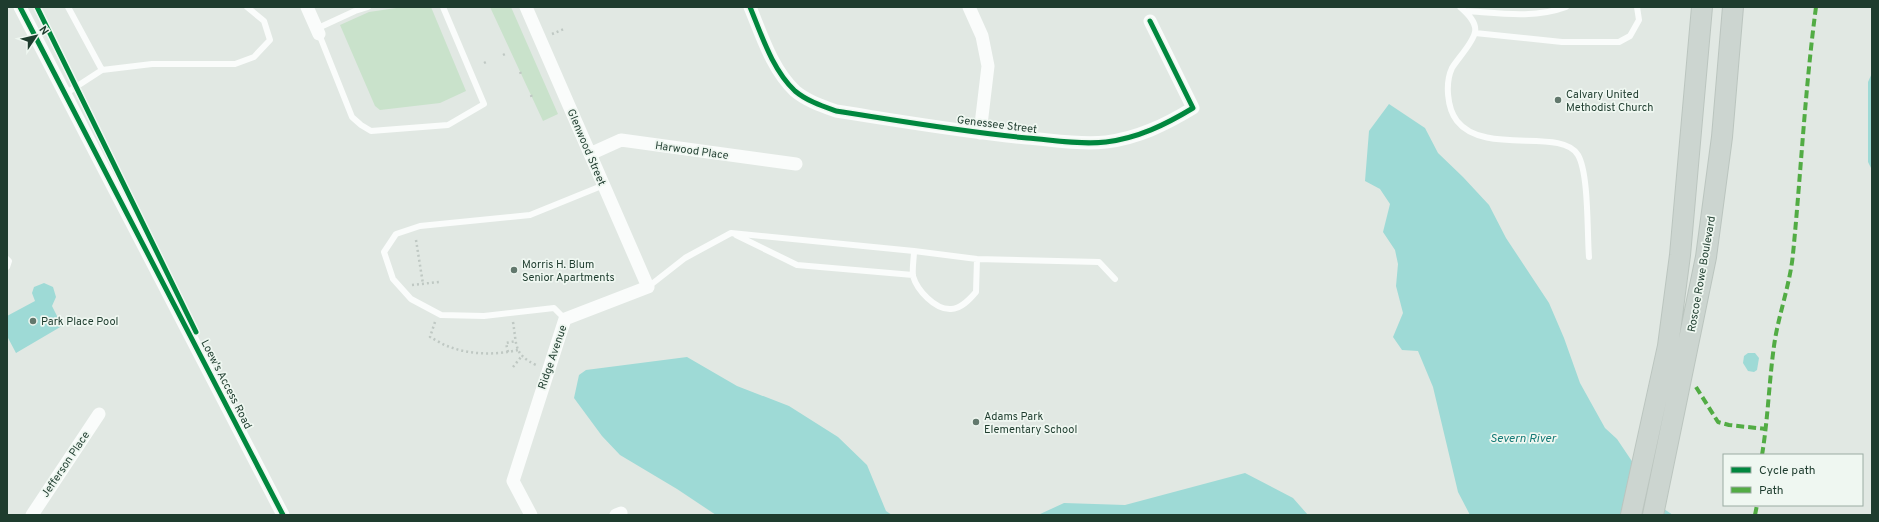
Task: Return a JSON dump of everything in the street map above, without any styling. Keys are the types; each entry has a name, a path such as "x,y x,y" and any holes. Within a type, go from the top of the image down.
{"main road":[{"name":"Roscoe Rowe Boulevard","path":"1631,515 1668,346 1680,255 1702,7"},
{"name":"Roscoe Rowe Boulevard","path":"1653,515 1706,257 1722,137 1733,7"}],"street":[{"name":"Loew's Access Road","path":"20,7 283,515"},
{"path":"307,7 318,31"},
{"name":"Glenwood Street","path":"526,7 648,287"},
{"name":"Genessee Street","path":"750,7 771,55 782,75 796,91 815,104 836,111 980,133 1072,142 1105,142 1134,136 1167,124 1193,108 1150,21"},
{"path":"969,7 982,36 988,66 980,133"},
{"name":"Harwood Place","path":"590,154 621,140 796,164"},
{"name":"Ridge Avenue","path":"531,515 513,480 549,364 565,319 648,287"},
{"name":"Jefferson Place","path":"33,515 100,414"}],"lane":[{"path":"68,7 102,70"},
{"path":"65,94 102,70 152,64 235,64 254,57 270,40 264,21 247,7"},
{"path":"368,7 354,11 318,31 352,116 361,125 371,131 448,125 484,104 443,7"},
{"path":"1463,9 1487,10 1513,14 1550,13 1566,7"},
{"path":"1475,33 1562,42 1619,42 1630,36 1639,20 1637,7"},
{"path":"1463,9 1474,23 1475,33 1452,69 1450,80 1450,105 1457,121 1470,132 1492,139 1554,142 1567,146 1578,154 1584,172 1589,257"},
{"path":"565,319 554,308 484,316 441,315 411,299 393,279 384,252 396,234 420,226 530,215 604,185"},
{"path":"648,287 685,258 731,233 914,251 978,259 1099,262 1115,279"},
{"path":"731,233 797,265 913,276"},
{"path":"914,251 913,276 921,291 936,306 951,309 966,303 976,292 978,259"},
{"path":"7,259 7,267"}],"path":[{"path":"551,35 564,29"},
{"path":"484,63 488,61"},
{"path":"520,72 522,76"},
{"path":"416,240 423,284"},
{"path":"410,286 439,282"},
{"path":"513,322 518,350 521,357 536,365"},
{"path":"434,324 430,337 449,347 474,352 500,354 518,350"},
{"path":"508,352 506,343 516,341"},
{"path":"513,367 521,357"}],"green space":[{"path":"403,7 431,7 466,91 440,103 380,110 375,106 340,25 369,12"},
{"path":"490,7 511,7 558,114 543,121"}],"water":[{"path":"1872,73 1872,170 1868,162 1868,82"},
{"name":"Severn River","path":"1389,104 1425,128 1438,153 1489,205 1506,238 1549,303 1564,338 1580,383 1605,428 1617,439 1664,509 1673,515 1470,515 1458,492 1433,387 1418,351 1402,350 1393,337 1403,313 1396,286 1398,264 1395,250 1383,232 1390,204 1380,189 1365,181 1369,131"},
{"name":"Park Place Pool","path":"44,283 53,287 56,297 52,306 62,326 16,353 7,336 7,316 35,301 32,293 34,287"},
{"path":"1748,353 1755,353 1759,358 1757,370 1754,372 1748,371 1743,363 1744,356"},
{"path":"687,357 737,386 789,406 838,437 867,465 886,511 892,515 716,515 677,489 620,455 602,436 574,398 579,375 586,370"},
{"path":"1245,473 1293,498 1308,515 1038,515 1064,503 1125,505"}],"marked path":[{"path":"1762,454 1774,346 1793,254 1806,100 1816,7"},
{"path":"1696,387 1718,422 1729,425 1766,429"},
{"path":"1755,515 1757,506"}],"cycle path":[{"path":"20,7 283,515"},
{"path":"37,7 196,332"},
{"path":"750,7 763,41 780,73 795,91 804,98 820,105 836,111 979,133 1076,143 1106,142 1140,134 1162,125 1193,108 1150,21"}],"place":[{"name":"Calvary United Methodist Church","path":"1558,100"},
{"name":"Morris H. Blum Senior Apartments","path":"514,270"},
{"name":"Park Place Pool","path":"33,321"},
{"name":"Adams Park Elementary School","path":"976,422"}]}
